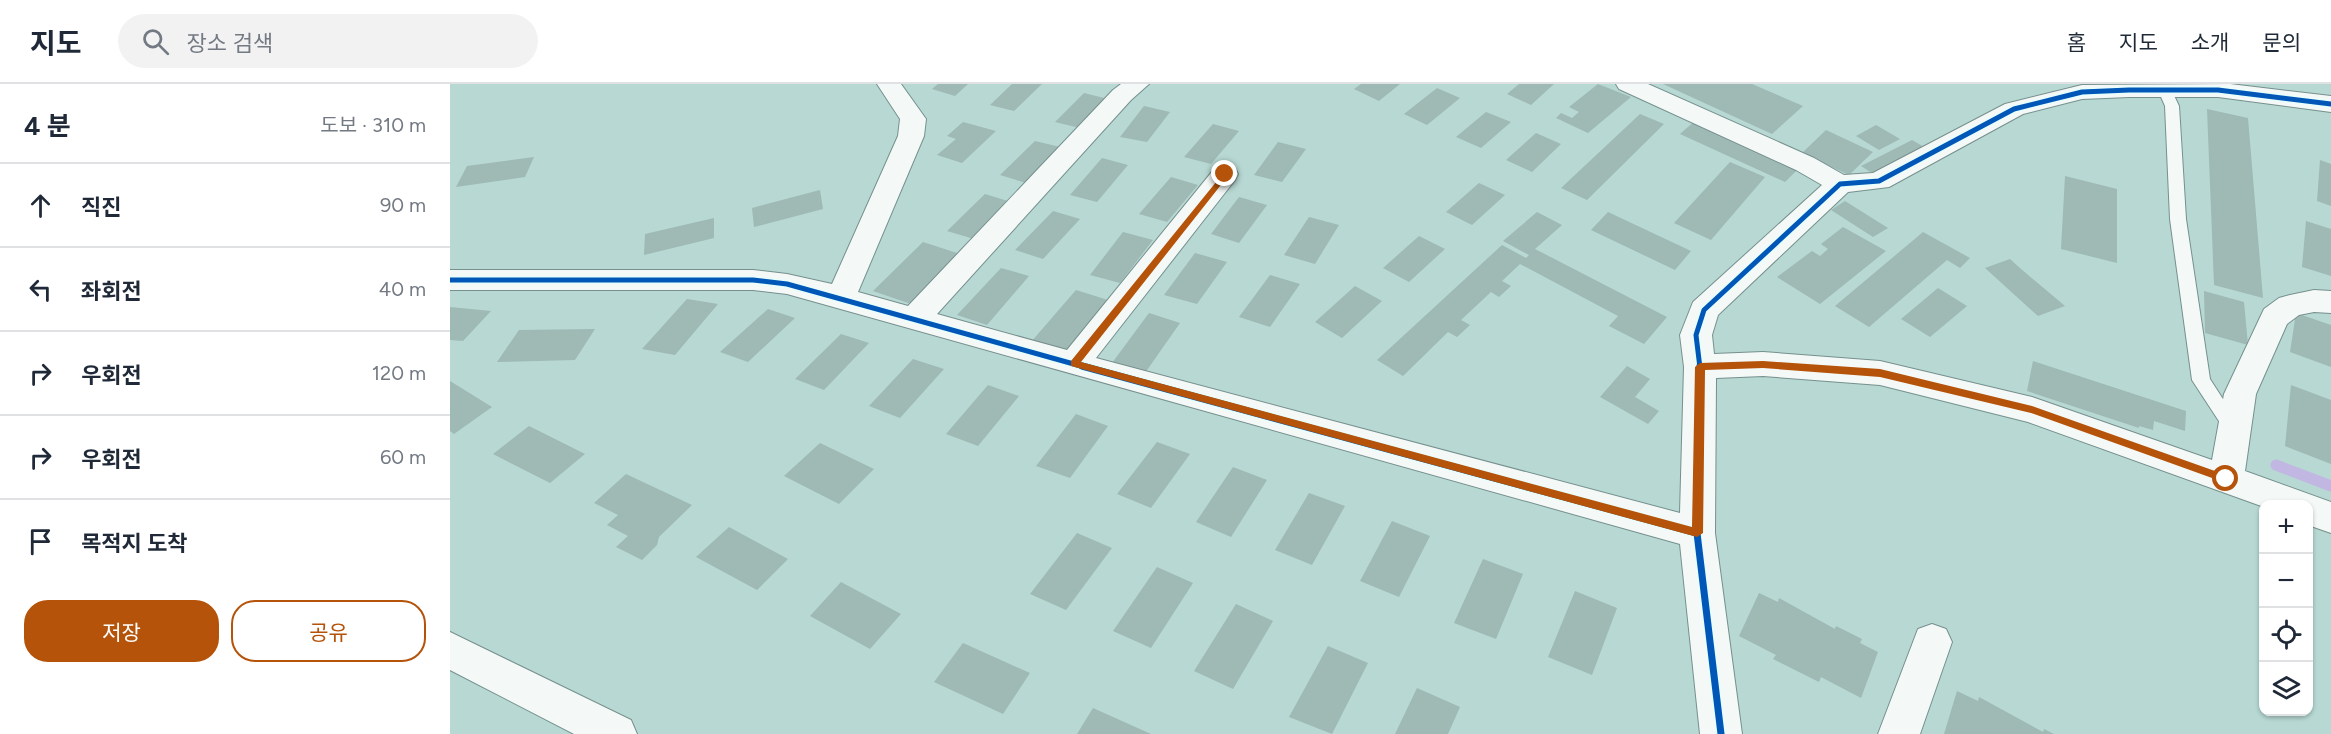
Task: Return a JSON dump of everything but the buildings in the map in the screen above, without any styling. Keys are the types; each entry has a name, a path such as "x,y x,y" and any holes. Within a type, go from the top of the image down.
{"street":[{"path":"841,297 911,136 913,118 889,84"},
{"path":"915,318 1122,95 1137,84"},
{"path":"1628,84 1804,164 1840,184 1879,181 2014,109 2077,88 2247,92 2331,104"},
{"path":"1074,364 1225,174"},
{"path":"1721,734 1697,533 1700,367 1696,335 1704,310 1840,184"},
{"path":"450,280 753,280 787,284 1697,533"},
{"path":"2226,479 2240,394 2275,317 2290,306 2314,301 2331,302"},
{"path":"1700,367 1763,364 1880,373 2032,410 2286,500"},
{"path":"2313,511 2331,518"},
{"path":"1899,734 1932,642"},
{"path":"450,650 616,734"}],"lane":[{"path":"2166,90 2172,106 2178,219 2201,380 2234,430"}],"waterway":[{"path":"2276,465 2331,486"}],"cycle path":[{"path":"1721,734 1697,533 1700,367 1696,335 1704,310 1840,184 1879,181 2014,109 2082,92 2129,90 2218,90 2331,104"},
{"path":"450,280 753,280 787,284 1697,533"}],"route":[{"path":"1225,174 1074,364 1697,533 1700,367 1763,364 1880,373 2032,410 2226,479"}]}
